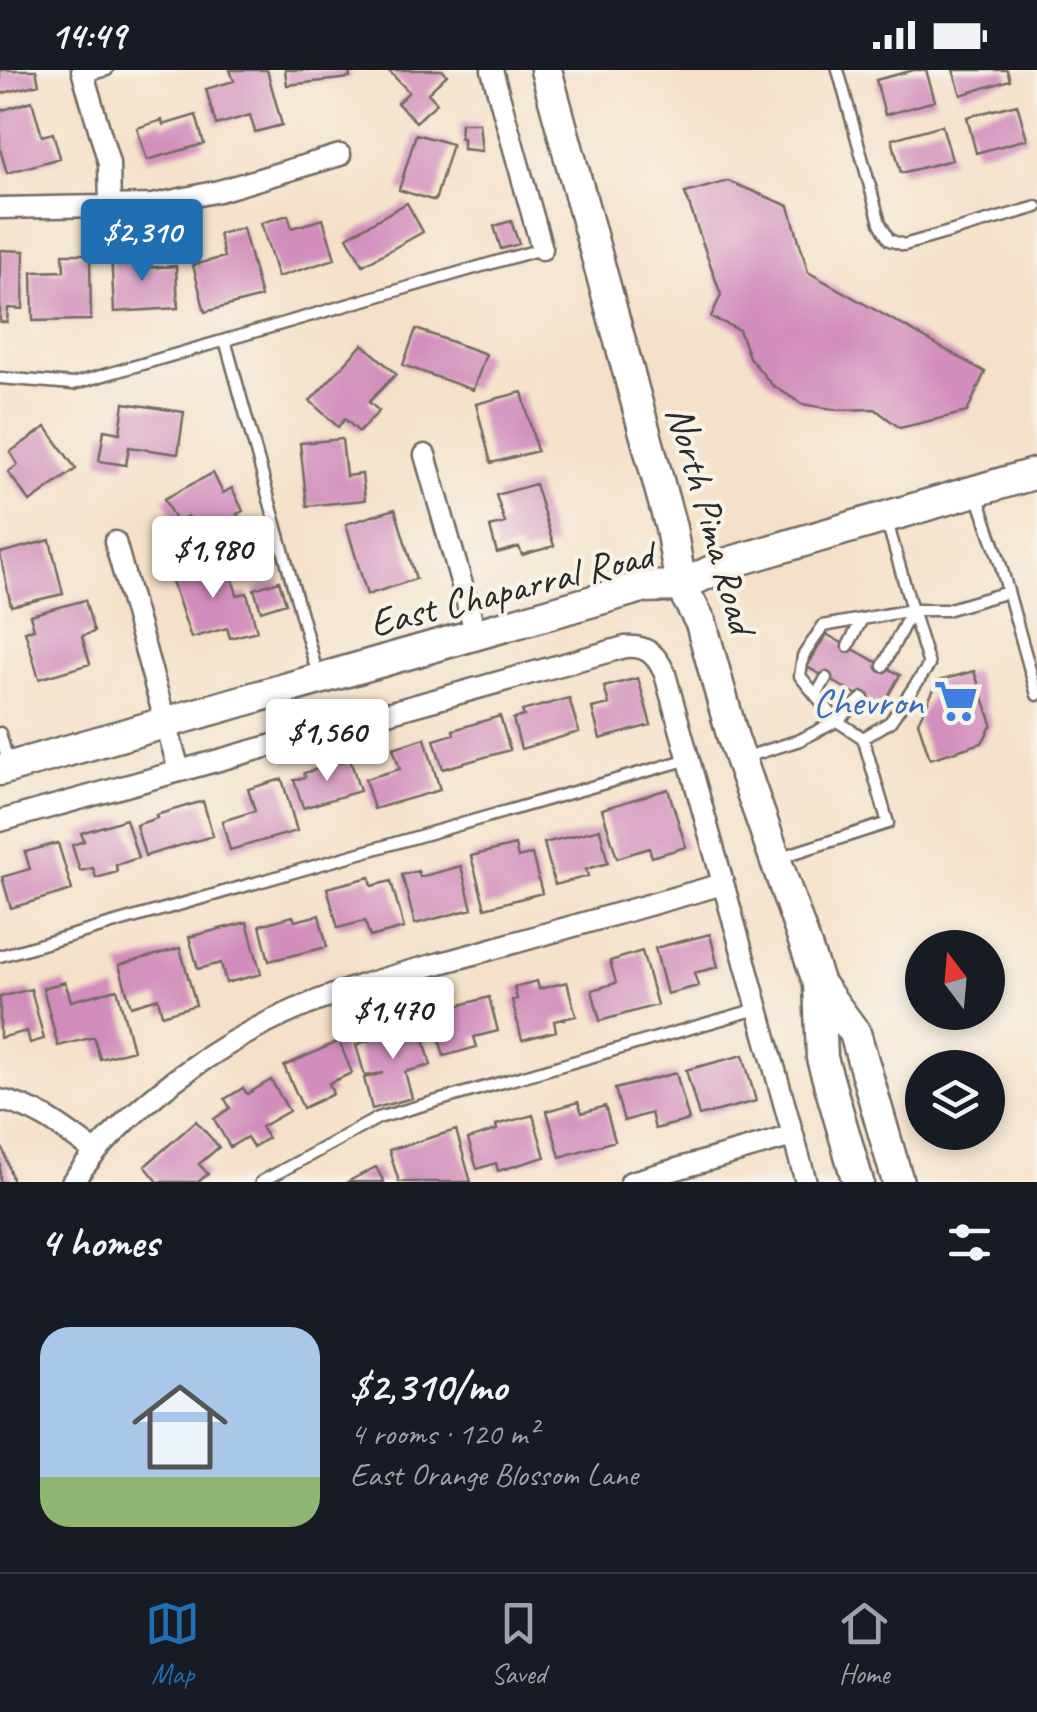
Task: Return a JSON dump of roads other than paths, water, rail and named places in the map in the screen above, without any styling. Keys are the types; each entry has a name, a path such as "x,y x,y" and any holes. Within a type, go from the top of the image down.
{"main road":[{"name":"North Pima Road","path":"546,70 671,528 681,586 700,624 740,759 819,984 855,1033 898,1182"},
{"name":"East Chaparral Road","path":"5,769 642,587 681,586 728,562 1037,474"},
{"name":"North Pima Road","path":"819,984 822,1058 858,1182"}],"street":[{"path":"492,70 542,249"},
{"path":"83,73 109,163 110,208"},
{"path":"0,208 152,205 219,191 340,155"},
{"path":"425,456 476,634"},
{"path":"115,542 179,770"},
{"path":"0,821 625,646 650,650 665,674 806,1182"},
{"path":"72,1182 95,1152 173,1083 224,1047 276,1018 342,992 722,884"},
{"path":"0,1100 22,1105 49,1119 95,1152"},
{"path":"631,1182 792,1136"}],"lane":[{"path":"83,73 107,70"},
{"path":"838,70 880,223 889,240 904,245 1037,207"},
{"path":"0,378 73,384 542,249"},
{"path":"225,340 319,679"},
{"path":"976,491 1037,695"},
{"path":"864,738 890,722 929,665 886,518"},
{"path":"775,859 888,824 864,738 838,722 800,676 804,656 824,626 912,610 946,610 1008,592"},
{"path":"882,666 912,610"},
{"path":"848,646 862,619"},
{"path":"816,696 826,678"},
{"path":"740,759 800,740 838,722 863,698"},
{"path":"0,732 5,769"},
{"path":"0,956 689,759"},
{"path":"261,1182 378,1118 758,1009"}],"place":[{"name":"Chevron","path":"956,701"}]}
